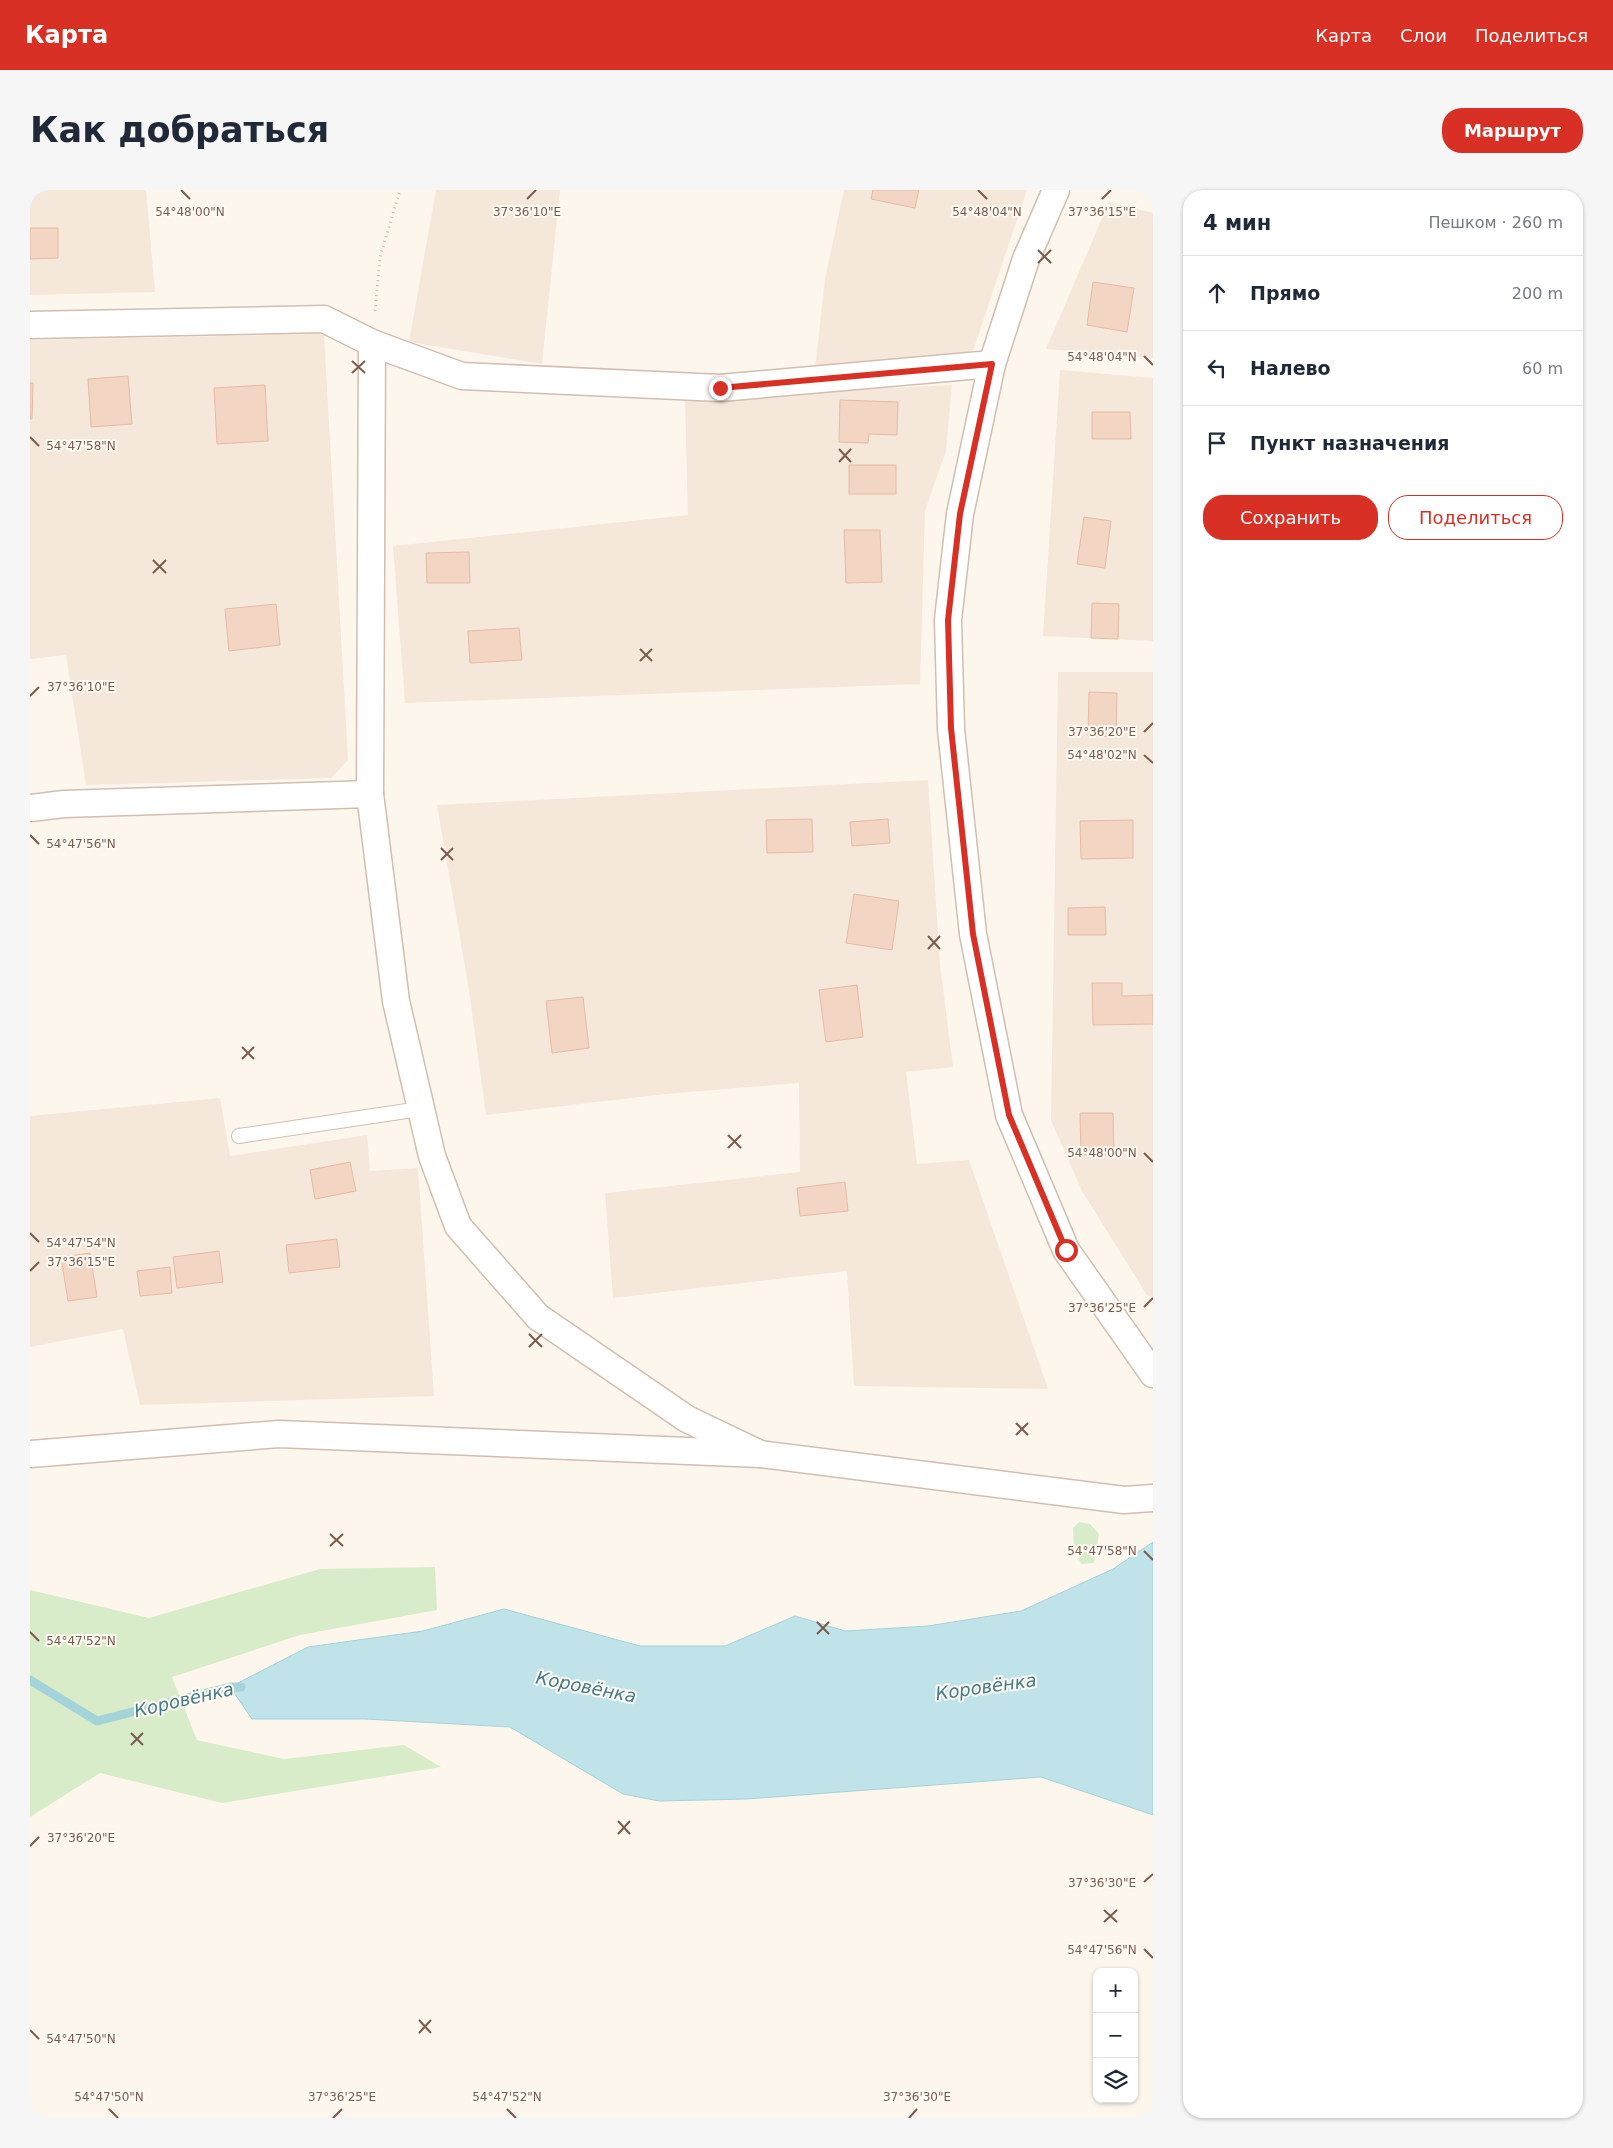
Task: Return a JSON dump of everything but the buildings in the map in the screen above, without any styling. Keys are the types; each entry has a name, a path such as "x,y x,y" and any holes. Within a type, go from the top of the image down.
{"street":[{"path":"1056,190 1026,259 992,364 960,514 948,620 951,728 973,934 1009,1115 1066,1250 1153,1374"},
{"path":"30,325 324,319 372,343 462,376 720,388 992,364"},
{"path":"372,343 370,794 396,1002 432,1156 458,1226 538,1317 687,1419 760,1454"},
{"path":"30,808 64,804 370,794"},
{"path":"30,1454 279,1434 760,1454 1124,1500 1153,1498"}],"lane":[{"path":"239,1136 420,1108"}],"path":[{"path":"372,343 380,257 400,190"}],"shaded area":[{"path":"30,190 146,190 155,292 30,295"},
{"path":"436,190 560,190 542,364 409,342"},
{"path":"844,190 1027,190 973,351 815,369 825,279"},
{"path":"1109,202 1153,213 1153,358 1046,349"},
{"path":"324,334 348,760 331,778 86,785 66,655 30,659 30,340"},
{"path":"1060,370 1153,378 1153,641 1043,636"},
{"path":"952,385 946,451 925,511 920,684 405,703 393,546 688,515 685,398"},
{"path":"1058,672 1153,672 1153,1298 1147,1295 1082,1191 1051,1120"},
{"path":"928,780 940,964 953,1067 906,1072 917,1164 969,1160 1048,1389 854,1386 847,1271 613,1298 605,1193 800,1172 799,1083 665,1094 486,1115 469,990 437,805"},
{"path":"220,1098 230,1156 367,1135 370,1171 418,1168 434,1396 140,1405 123,1329 30,1347 30,1116"}],"green space":[{"path":"1079,1522 1090,1524 1099,1534 1094,1563 1081,1564 1074,1548 1073,1528"},
{"path":"435,1567 437,1610 300,1635 172,1677 197,1740 284,1759 404,1745 441,1767 222,1803 100,1773 30,1817 30,1590 149,1618 320,1569"}],"water":[{"path":"1153,1542 1153,1815 1041,1777 747,1799 659,1801 623,1794 510,1727 365,1719 252,1719 230,1687 308,1647 423,1631 504,1609 640,1646 725,1646 795,1616 845,1631 928,1626 1021,1611 1113,1569"}],"waterway":[{"name":"Коровёнка","path":"30,1680 97,1721 230,1687 241,1687"}],"route":[{"path":"720,388 992,364 960,514 948,620 951,728 973,934 1009,1115 1066,1250"}]}
